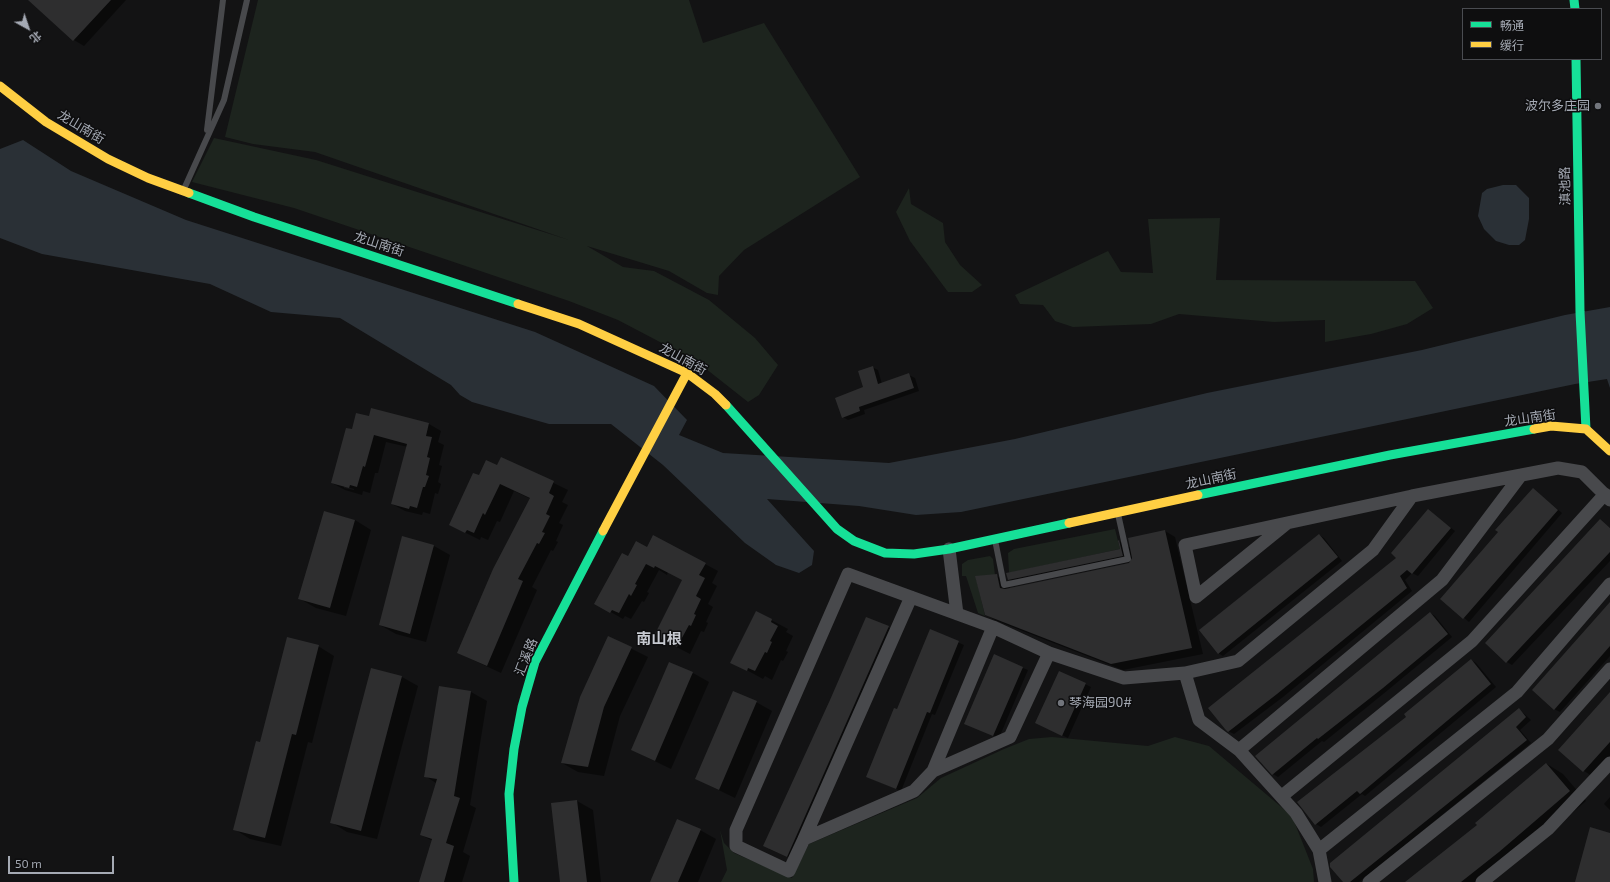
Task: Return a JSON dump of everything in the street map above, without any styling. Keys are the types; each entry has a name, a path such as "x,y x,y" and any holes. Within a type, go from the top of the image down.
{"street":[{"name":"滇池路","path":"1576,60 1580,312 1586,429"},
{"name":"龙山南街","path":"0,86 46,122 83,145 129,169 183,192 579,324 687,373 715,394 747,427 837,529 854,541 874,550 890,553 914,554 950,549 1390,455 1551,426 1586,429"},
{"name":"汇溪路","path":"514,882 510,835 509,794 514,749 522,707 535,662 687,373"},
{"path":"1586,429 1610,451"},
{"path":"1282,796 1472,641 1607,497 1582,472 1558,468 1412,496 1185,545 1196,597 1286,524"},
{"path":"1239,750 1442,580 1521,475"},
{"path":"911,597 789,871 736,846 736,830 848,574 911,597 957,614 993,627 1049,652 1124,678 1185,673 1238,661 1373,550 1412,496"},
{"path":"950,549 957,614"},
{"path":"1319,850 1517,692 1610,584"},
{"path":"804,839 914,791 933,771 993,627"},
{"path":"933,771 1010,737 1049,652"},
{"path":"1369,882 1548,739 1610,669"},
{"path":"1185,673 1198,720 1239,750 1296,813 1319,850 1325,882"},
{"path":"1482,882 1548,829 1610,763"}],"lane":[{"path":"207,136 223,0"},
{"path":"183,192 224,100 246,0"},
{"path":"995,539 1004,585 1012,584 1128,559 1118,513"}],"shaded area":[{"path":"258,0 689,0 703,43 764,23 860,177 744,250 719,276 718,295 707,293 669,271 587,246 623,267 654,271 709,300 755,338 778,365 759,395 748,402 696,361 618,320 569,301 294,208 192,182 214,138 316,160 569,240 315,152 253,144 225,137"},
{"path":"23,140 71,171 186,220 535,332 654,386 687,420 679,435 723,453 889,463 1015,439 1207,393 1422,350 1565,315 1610,307 1610,388 1607,379 1575,384 961,512 916,515 859,506 767,499 814,551 812,565 799,573 776,565 745,543 663,465 611,424 549,424 472,402 460,395 451,385 340,318 271,312 210,284 42,254 0,238 0,149"},
{"path":"1503,185 1516,185 1529,198 1529,219 1525,240 1519,245 1509,245 1496,241 1484,229 1478,216 1482,193 1487,189"},
{"path":"909,188 911,204 943,223 945,242 960,265 982,285 972,292 948,292 910,241 896,212"},
{"path":"1220,218 1216,280 1415,281 1433,308 1407,324 1371,334 1325,342 1325,320 1274,322 1179,314 1151,324 1073,327 1055,321 1043,305 1020,304 1015,295 1108,251 1121,272 1153,273 1148,219"},
{"path":"1115,529 1120,549 1009,573 1008,553 1014,549"},
{"path":"990,556 993,559 995,575 976,577 985,616 978,613 966,576 962,576 962,564 968,560"},
{"path":"1052,737 1148,746 1175,737 1209,746 1292,816 1313,869 1314,882 721,882 727,870 720,830 724,843 734,853 792,878 809,844 917,798 941,778 1004,749 1029,739"}],"building":[{"path":"28,0 111,0 73,41"},
{"path":"873,366 878,384 909,373 914,388 859,407 860,411 842,418 835,398 863,387 858,371"},
{"path":"371,408 429,423 426,436 432,437 427,457 430,458 426,475 429,476 425,487 423,487 417,508 410,506 409,509 391,504 407,444 374,435 365,467 363,466 357,487 350,485 349,488 331,483 346,428 352,429 356,413 369,416"},
{"path":"501,457 554,481 549,493 554,496 546,514 550,516 542,532 545,533 539,544 537,543 518,579 523,581 487,666 457,653 493,569 530,498 500,484 485,515 483,513 474,533 467,530 465,533 449,525 473,473 479,475 486,460 497,465"},
{"path":"1533,488 1558,510 1463,619 1440,599 1498,532 1495,530"},
{"path":"1428,509 1451,528 1412,574 1407,570 1400,576 1407,588 1228,732 1208,708 1396,558 1391,553"},
{"path":"324,511 355,520 330,608 298,599"},
{"path":"1600,519 1610,528 1610,552 1506,663 1485,643"},
{"path":"1165,530 1192,648 1111,664 985,615 975,576 997,574 1000,588 1005,589 1129,563 1132,558 1128,538"},
{"path":"1319,534 1338,557 1218,654 1199,630"},
{"path":"653,535 706,563 699,575 705,578 696,596 701,599 694,614 696,615 691,626 689,625 677,647 654,636 682,580 655,566 654,568 646,564 635,584 637,585 631,596 629,594 619,613 612,610 610,613 594,604 622,553 628,556 636,541 647,547"},
{"path":"402,536 434,545 410,634 379,625"},
{"path":"1119,540 1123,556 1008,580 1006,573 1120,549"},
{"path":"1610,602 1610,646 1554,710 1532,690"},
{"path":"756,611 772,619 771,622 778,626 770,641 772,642 767,653 765,652 755,671 748,668 747,671 730,663"},
{"path":"1430,612 1448,634 1383,688 1318,739 1317,738 1272,775 1255,756"},
{"path":"866,617 889,626 787,857 763,846 830,700"},
{"path":"930,629 959,641 930,713 927,712 896,789 866,777 894,708 897,709"},
{"path":"608,636 632,647 604,707 588,767 561,763 580,697"},
{"path":"287,637 319,645 296,735 292,734 265,838 233,830 256,741 260,742"},
{"path":"994,654 1023,667 993,736 964,724"},
{"path":"1471,659 1491,684 1360,794 1357,791 1315,825 1297,802 1406,717 1404,714"},
{"path":"669,662 693,672 655,761 631,750"},
{"path":"371,668 402,676 361,831 330,823"},
{"name":"琴海园90#","path":"1059,671 1086,683 1062,736 1035,723"},
{"path":"439,686 471,691 454,796 460,798 446,843 454,846 444,882 419,882 432,839 420,835 437,779 424,777"},
{"path":"733,691 757,701 719,790 695,779"},
{"path":"1610,692 1610,742 1583,772 1558,750"},
{"path":"1519,708 1526,717 1516,727 1527,740 1350,882 1343,882 1330,867 1330,863"},
{"path":"1546,763 1570,791 1499,852 1461,882 1405,882 1477,825 1475,823"},
{"path":"577,800 587,882 560,882 551,803"},
{"path":"677,819 701,829 678,882 650,882"},
{"path":"1590,827 1610,833 1610,882 1575,882"}],"traffic: fast":[{"path":"1574,0 1575,8"},
{"path":"1576,60 1580,312 1586,429"},
{"path":"189,193 254,217 518,304"},
{"path":"726,405 837,529 854,541 885,553 914,554 949,549 1069,523"},
{"path":"1198,495 1390,455 1534,429"},
{"path":"514,882 509,794 514,749 522,707 535,662 603,531"}],"traffic: slow":[{"path":"0,86 46,122 108,159 148,178 189,193"},
{"path":"518,304 579,324 687,373 715,394 726,405"},
{"path":"603,531 687,373"},
{"path":"1534,429 1551,426 1586,429 1610,451"},
{"path":"1069,523 1198,495"}],"place":[{"name":"波尔多庄园","path":"1598,106"},
{"name":"琴海园90#","path":"1061,703"}],"district":[{"name":"南山根","path":"659,639"}]}
